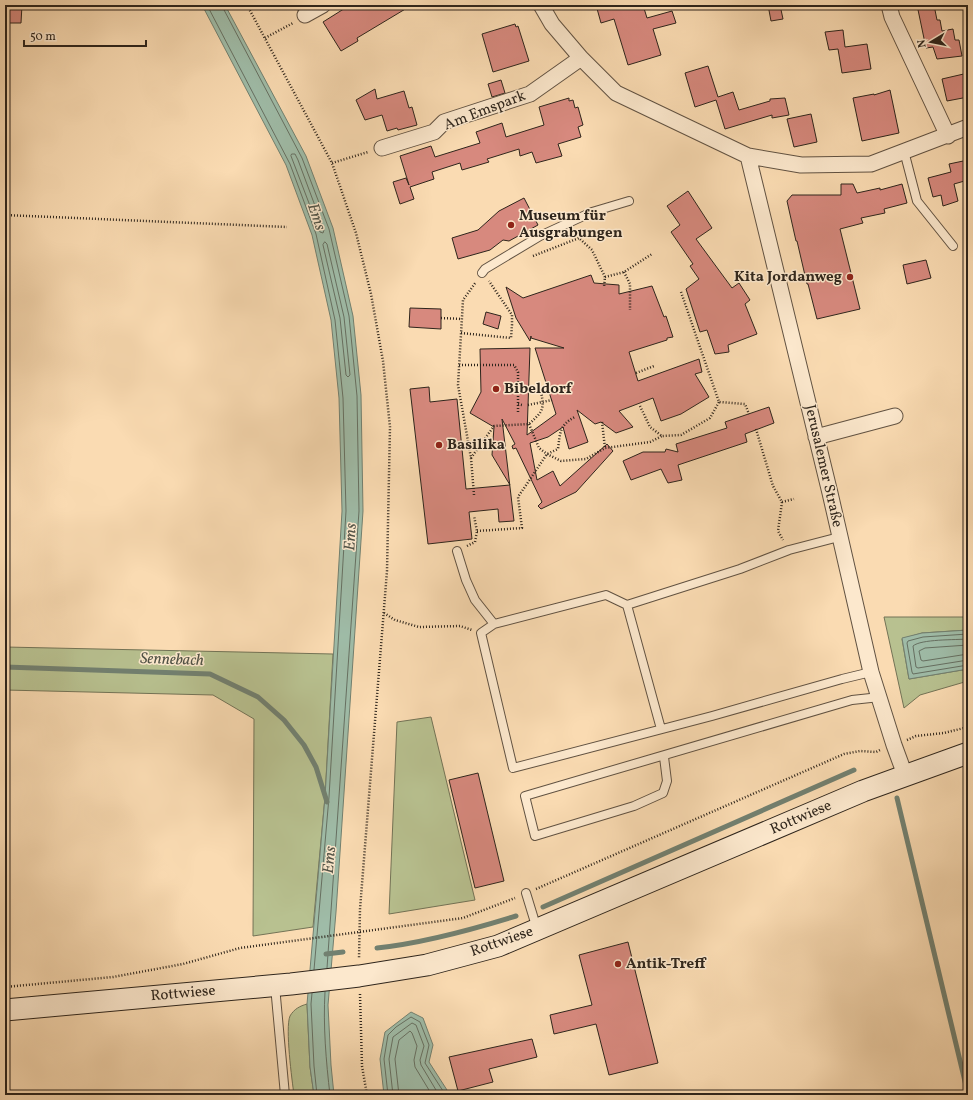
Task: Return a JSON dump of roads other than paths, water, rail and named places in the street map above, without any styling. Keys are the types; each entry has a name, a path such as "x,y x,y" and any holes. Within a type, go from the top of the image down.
{"street":[{"path":"305,15 323,5"},
{"path":"541,5 552,24 581,58 616,93 748,156 801,165 871,164 948,136 968,127"},
{"path":"889,5 892,17 948,136"},
{"name":"Am Emspark","path":"382,148 434,132 444,122 530,94 581,58"},
{"name":"Jerusalemer Straße","path":"748,156 871,672 894,746 905,775"},
{"path":"816,437 894,416"},
{"name":"Rottwiese","path":"5,1010 353,977 427,965 498,946 863,791 968,753"}],"lane":[{"path":"904,151 917,201 953,246"},
{"path":"482,273 485,269 540,236 592,212 629,201"},
{"path":"839,537 789,550 740,569 627,605 606,595 494,624 481,633 513,768 871,672"},
{"path":"457,551 466,580 475,600 494,624"},
{"path":"627,605 660,729"},
{"path":"664,756 667,781 663,793 634,806 535,836 526,796 852,700 880,697"},
{"path":"526,893 538,930"},
{"path":"283,984 285,1095"}],"water":[{"name":"Ems","path":"202,5 225,5 306,156 333,228 353,316 361,395 363,511 336,912 328,1005 334,1095 314,1095 310,1067 307,1004 325,797 342,511 339,398 331,320 312,235 286,165"},
{"path":"968,630 968,669 909,679 902,638 922,633"},
{"path":"411,1012 423,1018 433,1045 429,1062 447,1090 448,1095 384,1095 380,1059 385,1032"}],"waterway":[{"name":"Sennebach","path":"5,667 210,674 258,697 284,720 304,745 316,767 327,802"},
{"path":"543,907 854,770"},
{"path":"897,798 968,1094"},
{"path":"377,948 412,943 447,935 516,916"},
{"path":"326,954 343,952"}],"place":[{"name":"Museum für Ausgrabungen","path":"511,225"},
{"name":"Kita Jordanweg","path":"850,277"},
{"name":"Bibeldorf","path":"496,389"},
{"name":"Basilika","path":"439,445"},
{"name":"Antik-Treff","path":"618,964"}]}
